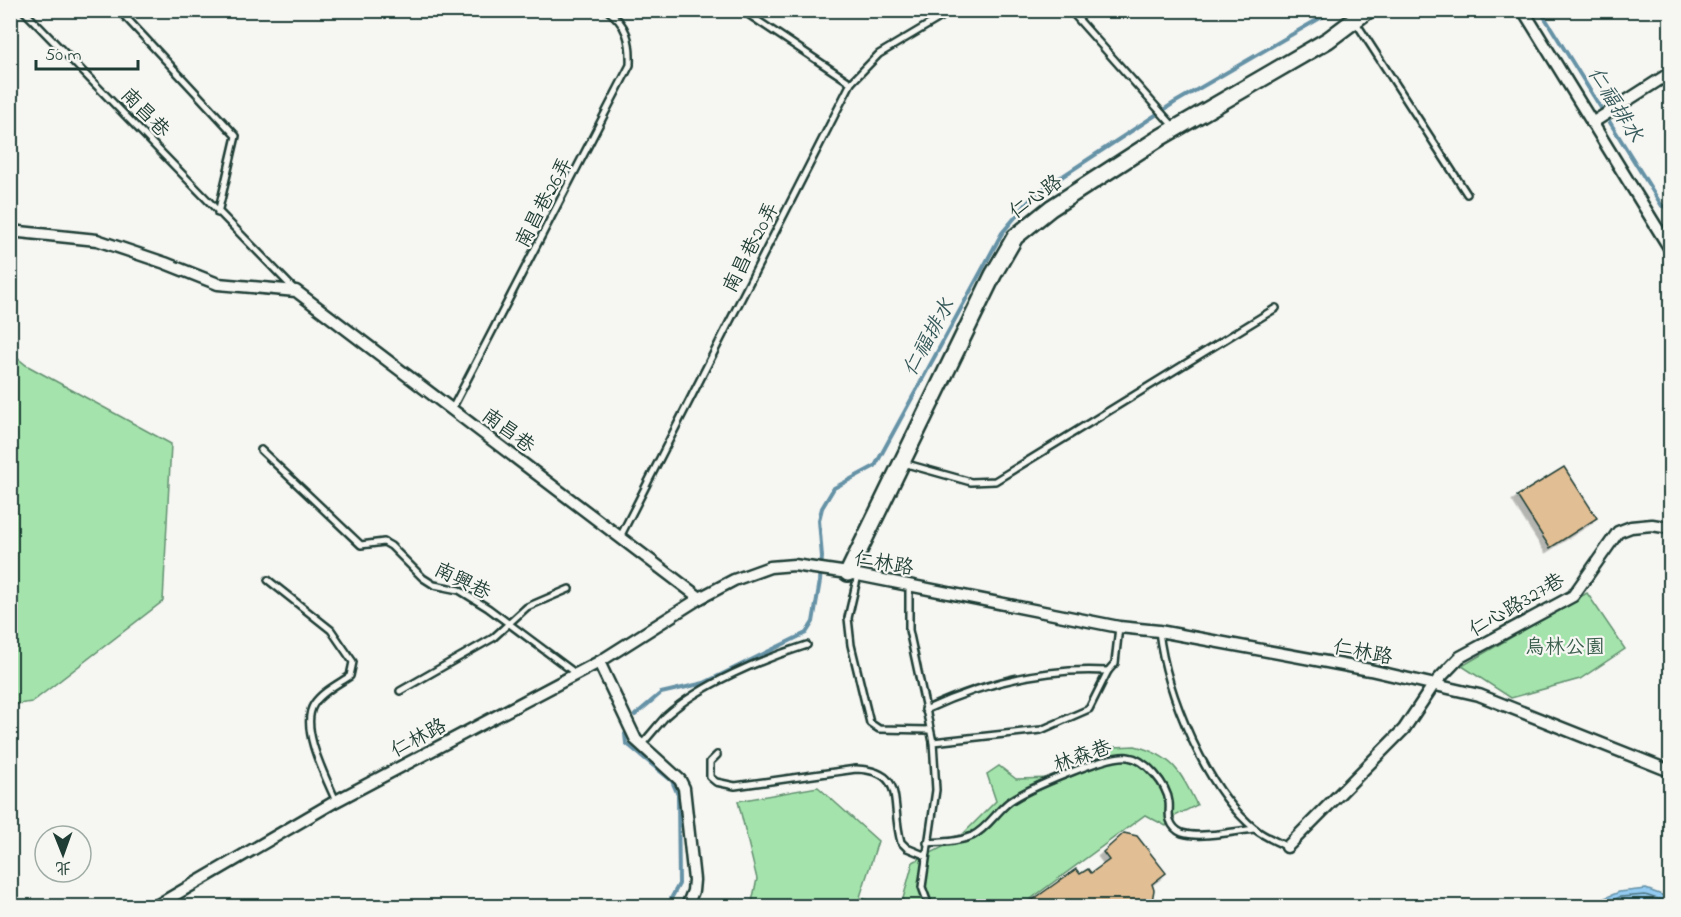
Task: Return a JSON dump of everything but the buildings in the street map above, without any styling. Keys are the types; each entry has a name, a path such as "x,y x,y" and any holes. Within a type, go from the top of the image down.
{"street":[{"name":"仁心路","path":"853,574 902,463 993,275 1015,237 1051,208 1175,128 1328,40 1368,10"},
{"path":"1523,10 1601,117 1671,249"},
{"path":"1601,117 1671,73"},
{"path":"10,231 97,240 218,284 296,291"},
{"name":"南昌巷","path":"296,291 700,598"},
{"name":"仁心路327巷","path":"1434,684 1460,657 1573,596 1618,532 1631,527 1652,525 1671,528"},
{"name":"仁林路","path":"156,906 336,801 598,662 700,598 734,580 770,567 810,568 853,574 1119,627 1160,631 1434,684 1479,695 1671,771"},
{"path":"598,662 641,745 680,780 684,788 694,880 693,891 687,906"},
{"path":"1287,847 1404,729 1434,684"}],"lane":[{"name":"南昌巷","path":"23,10 296,291"},
{"path":"119,10 236,136 218,213"},
{"name":"南昌巷26弄","path":"452,409 630,65 627,34 619,19 607,10"},
{"path":"742,10 851,83"},
{"name":"南昌巷20弄","path":"620,537 851,83 879,54 953,10"},
{"path":"1070,10 1175,128"},
{"path":"1354,20 1467,194"},
{"path":"902,463 971,482 995,481 1276,308"},
{"name":"南興巷","path":"261,450 361,545 384,542 423,578 434,585 459,590 575,673"},
{"path":"853,574 848,618 851,645 870,723 879,729 929,730"},
{"path":"268,580 331,630 352,662 350,676 322,695 312,705 310,714 311,736 336,801"},
{"path":"909,585 908,623 933,742 936,790 924,855 922,887 929,906"},
{"path":"400,691 493,638 527,607 569,590"},
{"name":"林森巷","path":"933,742 1041,730 1089,708 1094,703 1108,670 1115,663 1119,627"},
{"path":"1160,631 1162,658 1169,683 1209,777 1255,830 1287,847"},
{"path":"641,745 667,715 703,691 750,666 807,645"},
{"path":"925,710 963,692 1017,678 1075,669 1108,670"},
{"path":"717,755 710,762 710,777 716,782 735,786 856,769 875,770 886,776 891,783 901,842 907,848 924,855"},
{"name":"林森巷","path":"927,843 958,840 973,835 1007,803 1029,790 1109,759 1127,756 1137,759 1149,769 1166,790 1169,801 1169,819 1174,827 1182,832 1194,835 1255,830"}],"green space":[{"path":"10,352 26,365 171,444 163,601 32,702 11,705"},
{"name":"烏林公園","path":"1587,593 1625,649 1580,679 1511,698 1462,666"},
{"path":"1135,746 1158,755 1174,766 1197,805 1171,818 1166,826 1145,815 1021,906 901,906 913,862 957,840 996,801 987,774 999,766 1016,779 1056,778 1085,771 1114,747"},
{"path":"818,787 878,841 860,897 880,906 751,906 757,879 738,801"}],"water":[{"path":"1646,889 1670,898 1670,906 1586,906 1619,892"}],"waterway":[{"name":"仁福排水","path":"635,715 661,693 704,683 806,633 813,622 820,581 822,557 819,520 822,508 834,488 875,466 1002,233 1034,195 1174,103 1334,10"},
{"name":"仁福排水","path":"1540,10 1662,206 1670,207"},
{"name":"仁福排水","path":"625,734 626,743 672,781 678,795 679,884 667,906"}]}
